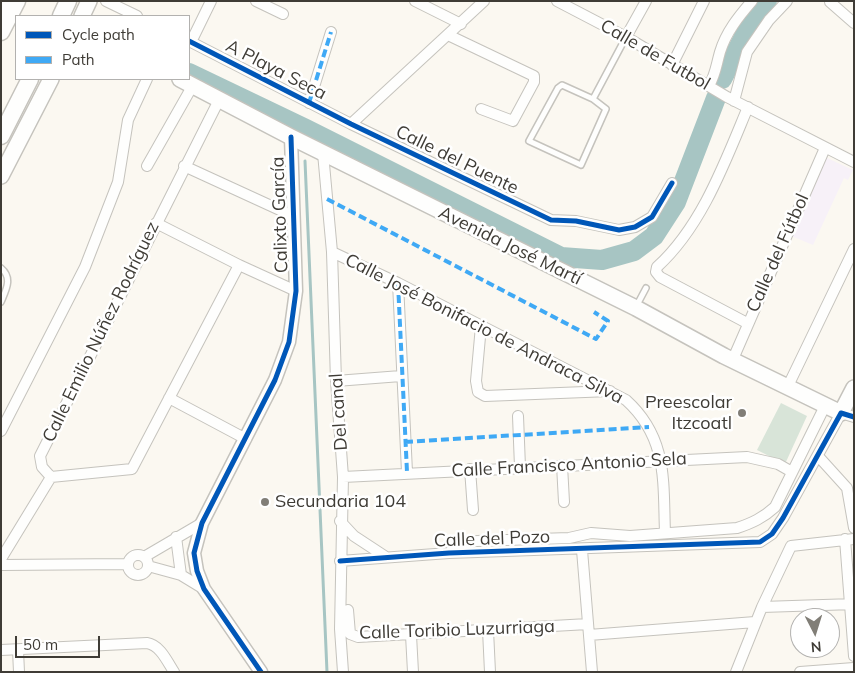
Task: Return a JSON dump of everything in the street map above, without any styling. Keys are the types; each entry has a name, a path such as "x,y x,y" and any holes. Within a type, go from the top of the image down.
{"main road":[{"path":"61,15 68,1"},
{"path":"82,15 89,1"},
{"path":"1,32 6,4"},
{"path":"1,136 29,80"},
{"path":"1,176 50,80"},
{"name":"Avenida José Martí","path":"186,82 291,138 636,308 732,359 847,415"},
{"name":"Calle del Pozo","path":"847,415 854,388"}],"street":[{"path":"106,1 135,15"},
{"path":"190,41 211,1"},
{"path":"256,1 283,14"},
{"path":"415,1 461,24"},
{"path":"351,124 484,1"},
{"name":"Calle de Futbol","path":"557,1 626,37 730,99 854,162"},
{"path":"626,37 646,1"},
{"path":"672,65 704,1"},
{"path":"709,86 717,72 720,51 734,21 752,1"},
{"path":"730,99 747,52 769,20 787,1"},
{"path":"830,2 854,23"},
{"path":"309,103 331,32"},
{"path":"448,35 534,76 534,82 514,121 481,109"},
{"name":"A Playa Seca","path":"190,41 351,124"},
{"path":"1,431 85,267 118,182 128,120 147,80"},
{"path":"147,166 186,82"},
{"name":"Calle Emilio Núñez Rodríguez","path":"51,477 42,467 40,456 184,166 219,100"},
{"path":"747,323 660,277 656,272 657,267 673,252 682,239 719,176 748,107"},
{"name":"Calle del Puente","path":"351,124 551,220 576,221 619,230 635,227 652,217 672,183"},
{"name":"Calixto García","path":"204,588 197,571 194,553 202,523 276,380 289,342 296,291 291,138"},
{"name":"Calle del Fútbol","path":"732,359 825,148"},
{"name":"Del canal","path":"322,153 332,252 336,381 343,477 340,521 340,629 343,672"},
{"path":"184,166 293,216"},
{"path":"156,223 239,265 296,291"},
{"path":"788,386 854,248"},
{"name":"Calle José Bonifacio de Andraca Silva","path":"332,252 398,283 611,391 640,413 656,441 662,460 665,533"},
{"path":"1,559 51,477 132,469 239,265"},
{"path":"398,283 407,472"},
{"path":"481,326 476,381 478,392 485,396 611,391"},
{"path":"336,381 401,376"},
{"path":"169,398 246,438"},
{"path":"449,553 461,545 477,541 569,538 591,533 630,536 737,528 762,518 775,507 826,404"},
{"name":"Calle del Pozo","path":"340,561 449,553 582,550 760,542 772,534 783,518 818,456 847,415"},
{"path":"518,416 520,467"},
{"path":"818,456 842,480 850,497 854,528"},
{"name":"Calle Francisco Antonio Sela","path":"343,477 407,472 747,457 778,464 792,472"},
{"path":"562,465 564,502"},
{"path":"470,469 472,510"},
{"path":"842,480 854,478"},
{"path":"340,521 354,536 386,557"},
{"path":"202,523 176,537 146,562 145,572 140,575 134,574 129,570 128,564 131,558 138,555 146,562 181,575 204,588 261,672"},
{"path":"176,537 181,575"},
{"path":"736,672 755,622 792,546 850,539 854,656"},
{"path":"582,550 592,672"},
{"path":"1,565 128,564"},
{"path":"762,607 852,604"},
{"name":"Calle Toribio Luzurriaga","path":"348,610 349,629 353,636 411,635 488,630 589,630 755,622"},
{"path":"488,630 490,672"},
{"path":"411,635 413,672"},
{"path":"1,650 146,643 153,644 158,648 174,672"},
{"path":"18,650 19,672"},
{"path":"800,672 854,668"}],"lane":[{"path":"592,99 626,37"},
{"path":"562,85 592,99 606,109 582,165 528,141 558,88 562,85"},
{"path":"1,268 8,276 9,284 1,302"},
{"path":"636,308 646,288"}],"shaded area":[{"path":"825,157 853,170 848,180 844,178 813,245 789,235"},
{"path":"781,403 807,416 785,464 757,450"}],"waterway":[{"path":"722,79 756,14 767,1"},
{"path":"190,73 306,129 561,257 602,260 634,251 654,236 676,202 716,98"},
{"path":"305,161 327,672"}],"marked path":[{"path":"309,103 331,32"},
{"path":"327,199 596,339 608,321 594,312"},
{"path":"398,283 407,472"},
{"path":"405,442 649,427"}],"cycle path":[{"path":"190,42 351,124 551,220 576,221 619,230 635,227 652,217 672,183"},
{"path":"261,672 204,589 197,571 194,553 202,523 275,380 289,342 296,291 291,137"},
{"path":"340,561 449,553 760,542 772,534 783,518 841,413 854,417"}],"place":[{"name":"Preescolar Itzcoatl","path":"742,413"},
{"name":"Secundaria 104","path":"265,502"}]}
